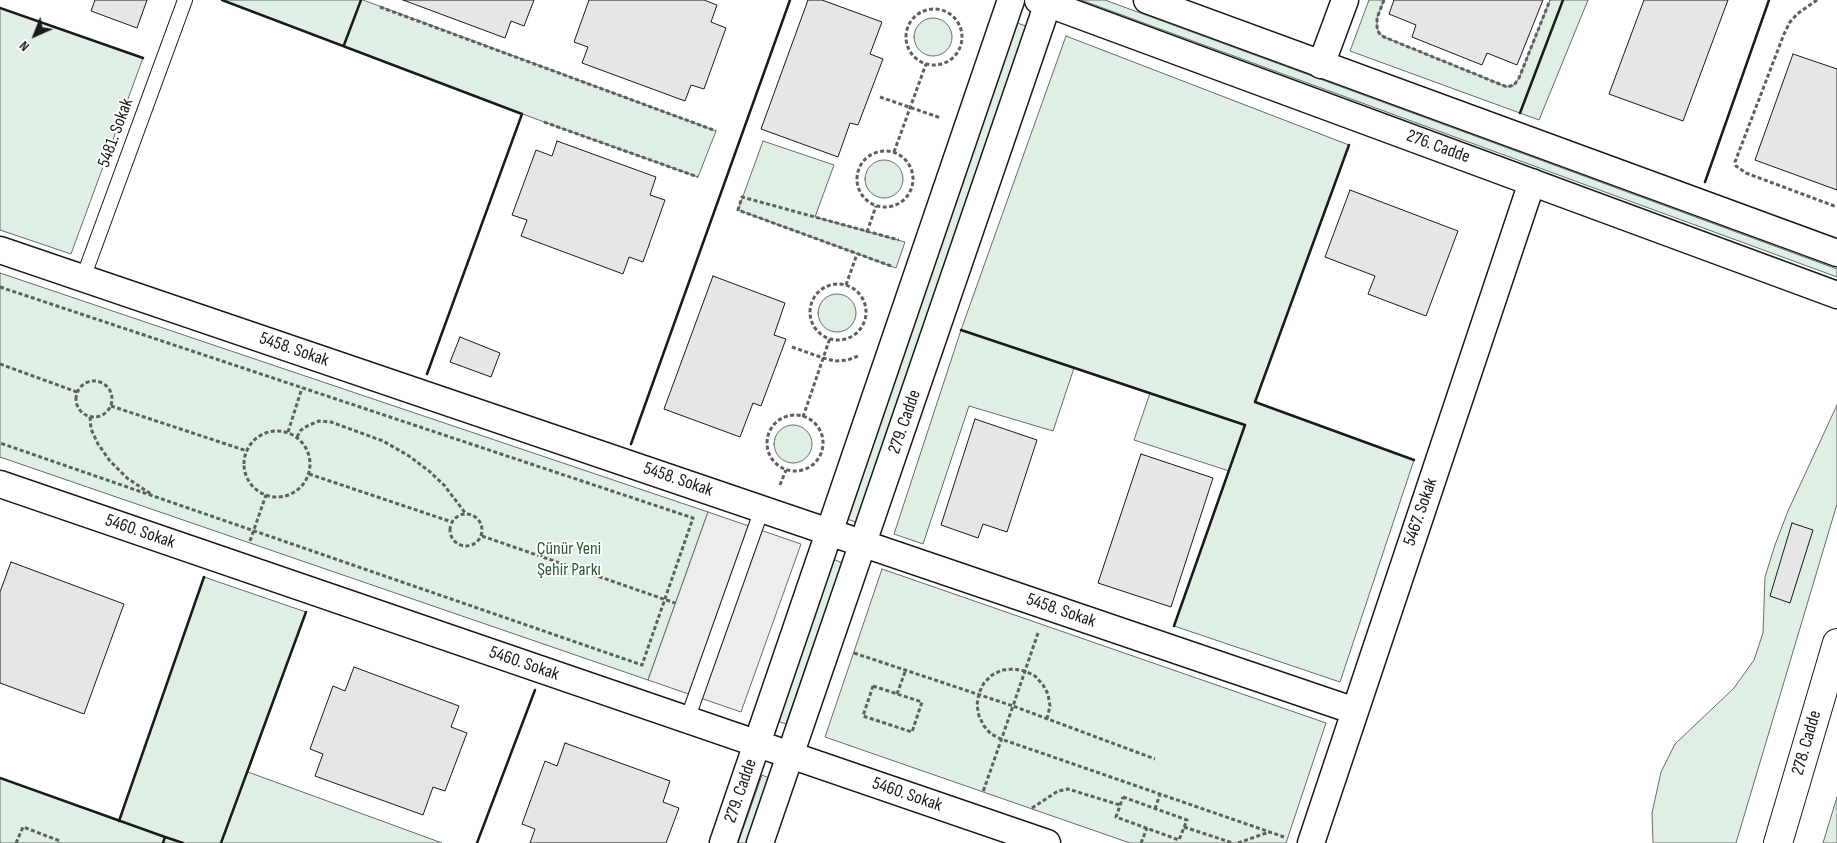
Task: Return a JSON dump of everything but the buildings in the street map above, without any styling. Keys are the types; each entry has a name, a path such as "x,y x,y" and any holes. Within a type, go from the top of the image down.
{"street":[{"name":"279. Cadde","path":"723,843 1011,0"},
{"name":"276. Cadde","path":"1147,0 1837,253"},
{"path":"1321,65 1345,0"},
{"name":"279. Cadde","path":"760,843 1045,1"},
{"name":"276. Cadde","path":"1045,1 1837,295"},
{"name":"5467. Sokak","path":"1299,840 1355,711 1532,182"},
{"name":"5458. Sokak","path":"0,250 1355,711"},
{"name":"5460. Sokak","path":"0,484 1047,843"},
{"name":"278. Cadde","path":"1778,843 1830,689 1837,643"}],"lane":[{"name":"5481. Sokak","path":"83,278 185,0"},
{"path":"686,720 762,509"}],"path":[{"path":"1384,0 1377,18 1377,27 1379,33 1384,37 1507,87 1514,85 1519,78 1550,0"},
{"path":"1817,0 1797,14 1790,22 1735,162 1736,166 1746,173 1837,206"},
{"path":"380,7 716,131"},
{"path":"939,10 948,13 960,26 961,44 952,59 944,64 926,64 917,60 911,53 906,35 908,26 921,12 939,10"},
{"path":"894,153 926,64"},
{"path":"880,97 946,120"},
{"path":"544,122 698,177"},
{"path":"881,151 894,153 906,160 913,177 912,186 902,201 885,207 876,206 862,195 857,177 859,168 864,160 872,154 881,151"},
{"path":"896,268 738,210 742,197 905,242"},
{"path":"867,232 876,206"},
{"path":"846,285 858,254"},
{"path":"834,284 846,285 852,287 864,301 865,318 856,333 848,338 838,340 821,334 811,319 810,309 812,300 817,292 834,284"},
{"path":"0,287 693,518 642,665 0,443"},
{"path":"802,417 830,338"},
{"path":"792,347 835,361 848,360 866,354"},
{"path":"288,432 313,356"},
{"path":"0,364 78,392"},
{"path":"92,381 101,382 111,393 111,406 104,414 90,417 79,409 76,398 78,392 86,383 92,381"},
{"path":"111,406 247,451"},
{"path":"790,415 802,417 814,423 820,432 823,441 822,450 812,465 795,471 786,470 771,458 767,450 766,441 769,431 782,418 790,415"},
{"path":"90,417 91,429 98,444 110,461 127,478 155,497"},
{"path":"297,437 302,430 319,421 331,422 383,441 409,456 428,471 444,485 466,514 480,520 482,536 475,544 465,546 460,545 450,532 452,522 466,514"},
{"path":"277,430 288,432 297,437 305,446 310,456 309,474 301,487 292,494 282,497 266,495 253,486 247,477 244,467 247,451 256,438 266,432 277,430"},
{"path":"780,486 786,470"},
{"path":"309,474 452,522"},
{"path":"241,567 266,495"},
{"path":"482,536 675,603"},
{"path":"973,818 1047,606"},
{"path":"854,652 979,693 1154,759"},
{"path":"1046,719 1050,706 1048,694 1043,684 1035,676 1025,671 1014,669 1002,670 992,675 984,683 979,693 977,704 979,716 988,730 1001,739 1270,832 1299,840"},
{"path":"897,694 906,670"},
{"path":"873,686 897,694 922,702 912,732 863,716 873,686"},
{"path":"1031,808 1058,791 1068,789 1120,805"},
{"path":"1154,808 1160,794"},
{"path":"1123,797 1187,820 1179,840 1116,817 1120,805 1123,797"},
{"path":"16,843 23,827 60,841 60,843"},
{"path":"1184,827 1233,843"},
{"path":"1141,843 1147,828"},
{"path":"1238,843 1270,832"}],"green space":[{"path":"222,0 363,0 716,131 698,177 544,122"},
{"path":"1081,0 1105,0 1837,269 1837,277"},
{"path":"1369,0 1384,0 1377,18 1377,27 1379,33 1384,37 1507,87 1514,85 1519,78 1550,0 1588,0 1539,120 1350,51"},
{"path":"0,8 143,58 71,254 0,230"},
{"path":"933,18 940,19 946,24 951,30 951,44 946,50 940,55 933,56 926,55 920,50 915,44 914,37 915,30 920,24 926,19"},
{"path":"1017,23 1026,26 856,522 847,519"},
{"path":"1066,36 1349,145 1255,402 1414,460 1340,682 1174,626 1229,471 1134,440 1150,393 1074,368 1053,431 969,406 923,544 894,534 961,330"},
{"path":"763,141 834,165 815,217 905,242 896,268 738,210"},
{"path":"884,160 891,161 897,166 902,172 902,186 897,192 891,197 884,198 877,197 871,192 866,186 865,179 866,172 871,166 877,161"},
{"name":"Çünür Yeni Şehir Parkı","path":"0,273 708,512 648,680 0,457"},
{"path":"837,294 844,295 850,300 855,306 855,320 850,326 844,331 837,332 830,331 824,326 819,320 818,313 819,306 824,300 830,295"},
{"path":"1837,405 1837,504 1736,843 1653,843 1652,813 1661,772 1675,744 1734,688 1754,660 1763,633 1765,577 1775,545 1788,511"},
{"path":"793,425 800,426 806,431 811,437 811,451 806,457 800,462 793,463 786,462 780,457 775,451 774,444 775,437 780,431 786,426"},
{"path":"833,559 842,563 786,724 777,721"},
{"path":"882,569 1326,723 1286,843 1130,843 825,737"},
{"path":"204,577 306,612 248,772 442,843 0,843 0,778 119,821"},
{"path":"762,775 769,778 747,843 738,843"},
{"path":"1837,797 1837,843 1823,843"}],"shaded area":[{"path":"708,512 801,544 741,712 648,680"}],"wall":[{"path":"222,0 522,114 427,374"},
{"path":"344,45 361,0"},
{"path":"631,444 790,0"},
{"path":"1520,113 1563,0"},
{"path":"1705,182 1769,0"},
{"path":"0,8 143,58"},
{"path":"1349,145 1255,402 1414,460"},
{"path":"961,330 1245,425 1174,626"},
{"path":"119,821 204,577"},
{"path":"221,843 306,612"},
{"path":"477,843 535,690"},
{"path":"0,778 165,837"},
{"path":"163,843 165,837 183,843"}]}
